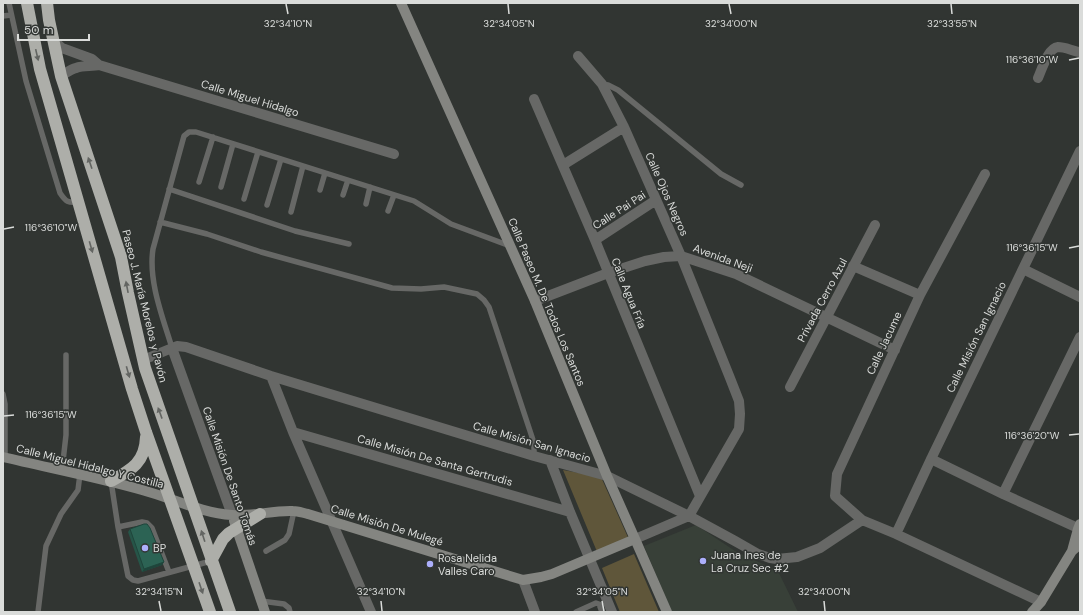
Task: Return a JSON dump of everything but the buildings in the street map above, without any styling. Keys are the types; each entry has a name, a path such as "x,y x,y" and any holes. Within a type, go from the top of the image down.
{"highway":[{"path":"27,3 40,69 132,389 210,612"},
{"name":"Paseo J. María Morelos y Pavón","path":"47,3 62,76 121,257 143,360 152,391 230,612"},
{"path":"111,481 134,468 140,461 144,454 146,432"},
{"path":"211,561 223,539 229,533 260,514"}],"main road":[{"name":"Calle Paseo M. De Todos Los Santos","path":"401,3 535,301 607,476 667,612"},
{"name":"Calle Miguel Hidalgo Y Costilla","path":"4,457 111,481 194,507"},
{"name":"Calle Misión De Mulegé","path":"194,507 210,512 232,515 260,514 281,511 294,511 308,514 332,520 522,580 552,574 635,539"},
{"name":"Calle Misión De Santo Tomás","path":"232,515 265,612"},
{"path":"1032,612 1041,602 1076,547 1079,527"}],"street":[{"name":"Calle Miguel Hidalgo","path":"54,41 62,48 92,60 99,65 394,154"},
{"path":"1038,78 1049,52 1055,48 1060,47 1080,52"},
{"name":"Calle Ojos Negros","path":"578,56 602,84 624,127 681,256 739,401 739,429 700,496"},
{"name":"Calle Miguel Hidalgo","path":"62,76 76,67 92,67 99,65"},
{"name":"Calle Agua Fría","path":"534,100 595,240 700,496"},
{"path":"563,165 624,127"},
{"name":"Calle Misión San Ignacio","path":"896,534 1080,151"},
{"name":"Calle Jacume","path":"862,520 835,496 837,474 920,295 985,174"},
{"name":"Calle Pai Pai","path":"595,240 656,200"},
{"name":"Privada Cerro Azul","path":"790,387 875,225"},
{"name":"Avenida Neji","path":"535,301 608,273 645,261 664,257 681,256 736,274 895,350"},
{"path":"853,266 920,295"},
{"path":"1023,269 1080,297"},
{"path":"1003,494 1080,337"},
{"name":"Calle Misión San Ignacio","path":"143,360 177,346 186,347 271,376 534,456 607,476 689,516 758,554 777,559 797,557 820,548 862,520"},
{"name":"Calle Misión De Santo Tomás","path":"172,348 232,515"},
{"path":"271,376 293,432 371,612"},
{"name":"Calle Misión De Santa Gertrudis","path":"293,432 570,512"},
{"path":"931,459 1003,494 1079,527"},
{"path":"550,460 612,612"},
{"path":"635,539 689,516 700,496"},
{"path":"862,520 896,534 1041,602"},
{"path":"522,580 535,612"}],"lane":[{"path":"9,3 26,81 60,193 65,200 69,202 79,202"},
{"path":"3,16 11,15"},
{"path":"602,84 618,90 721,174 741,185"},
{"path":"172,348 152,275 151,261 152,249 184,136 189,132 196,132 414,201 452,224 510,246"},
{"path":"199,182 213,138"},
{"path":"221,187 233,144"},
{"path":"244,198 258,152"},
{"path":"267,205 281,159"},
{"path":"291,212 303,166"},
{"path":"320,190 325,173"},
{"path":"343,195 348,180"},
{"path":"366,204 370,187"},
{"path":"169,189 295,231 349,244"},
{"path":"388,211 394,195"},
{"path":"160,222 207,234 261,252 392,288 422,289 444,287 477,294 489,307 534,443 534,456"},
{"path":"62,470 66,435 66,355"},
{"path":"3,394 5,404 4,457"},
{"path":"38,612 46,546 61,514 78,490 80,474"},
{"path":"111,481 118,527 128,576 132,580 138,581 211,561"},
{"path":"266,551 285,540 289,534 294,511"},
{"path":"118,527 142,522 147,523 152,528 169,572"},
{"path":"261,601 284,604 289,608 290,612"},
{"path":"576,612 596,603 599,604 602,612"}],"shaded area":[{"path":"563,470 601,477 630,542 598,554"},
{"name":"Juana Ines de La Cruz Sec #2","path":"696,525 735,551 778,571 798,612 672,612 644,546"},
{"path":"634,554 659,612 620,612 602,568"}],"place":[{"name":"BP","path":"145,548"},
{"name":"Juana Ines de La Cruz Sec #2","path":"703,561"},
{"name":"Rosa Nelida Valles Caro","path":"430,564"}]}
